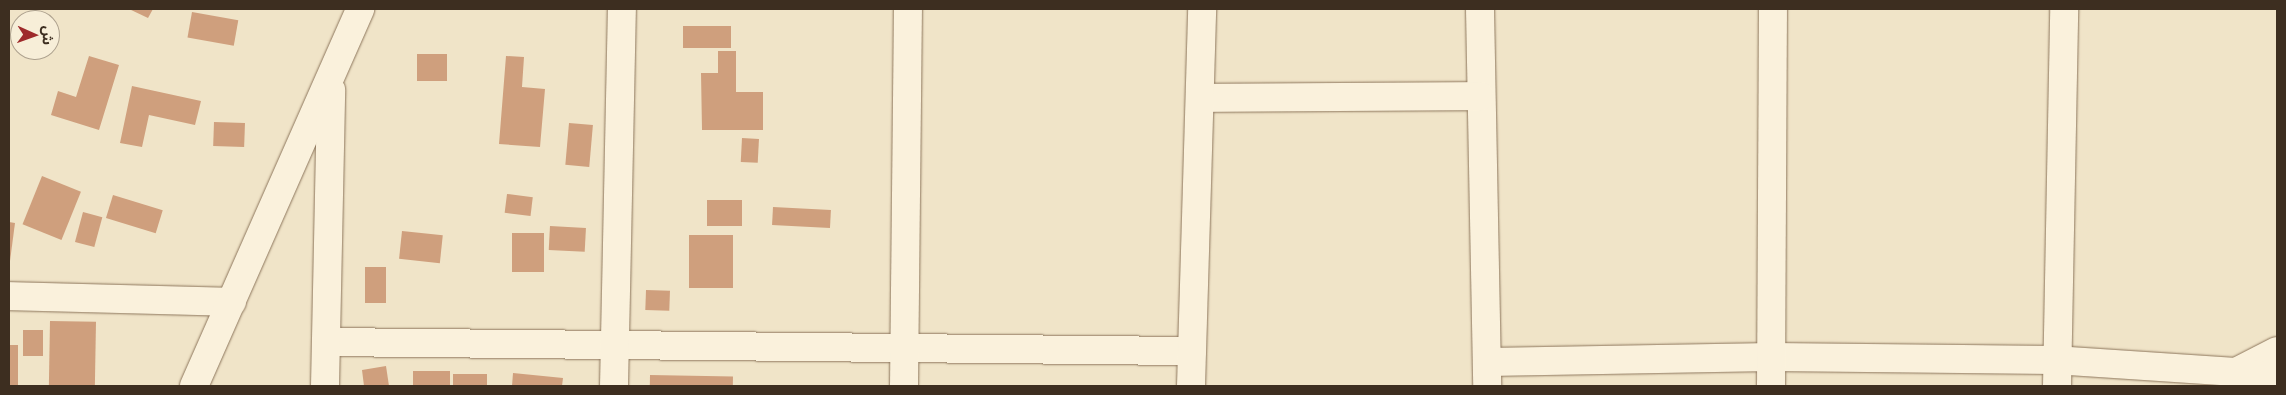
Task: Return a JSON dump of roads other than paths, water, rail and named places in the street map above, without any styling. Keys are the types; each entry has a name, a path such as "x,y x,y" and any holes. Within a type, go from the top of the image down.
{"street":[{"path":"194,386 332,78 360,9"},
{"path":"614,386 622,9"},
{"path":"904,386 908,9"},
{"path":"1191,386 1202,9"},
{"path":"1480,9 1480,96 1487,374 1772,357 2056,373 2236,372 2277,378"},
{"path":"1771,386 1773,9"},
{"path":"2056,373 2064,9"},
{"path":"325,386 332,78"},
{"path":"1200,98 1480,96"},
{"path":"9,296 232,302"},
{"path":"326,342 1192,351"},
{"path":"2236,372 2277,351"}]}
